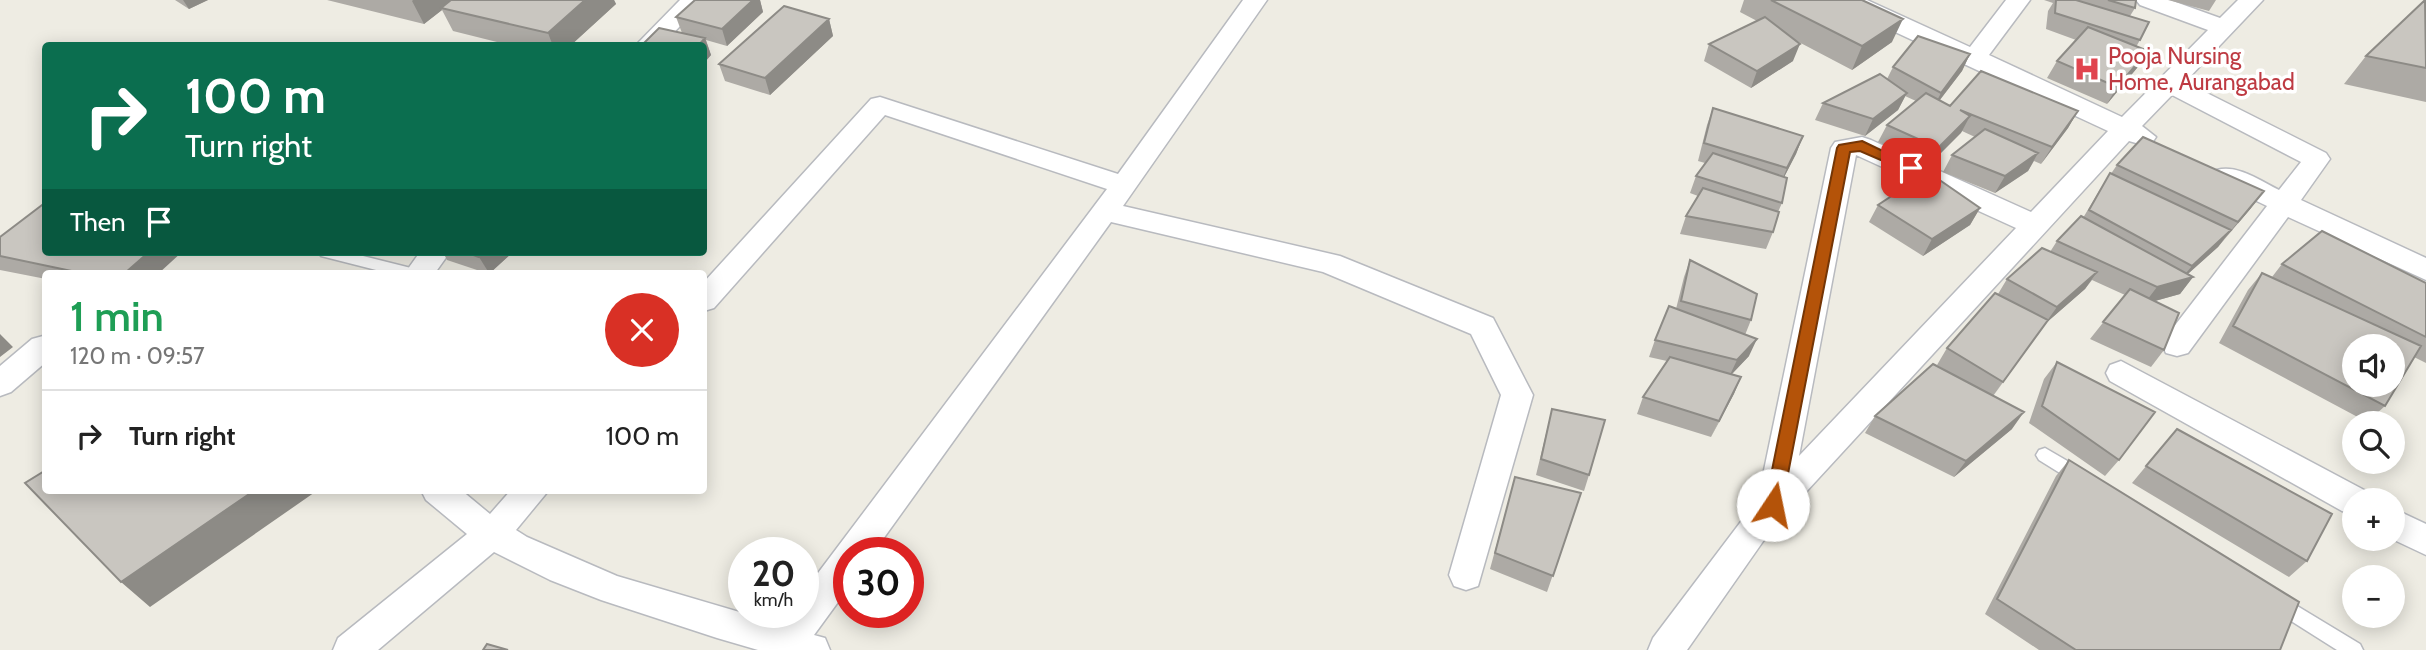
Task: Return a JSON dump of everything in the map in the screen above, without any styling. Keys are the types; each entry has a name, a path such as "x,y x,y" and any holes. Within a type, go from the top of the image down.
{"street":[{"path":"651,42 693,0"},
{"path":"865,537 1124,185 1255,0"},
{"path":"1844,0 2162,146"},
{"path":"1974,58 2018,0"},
{"path":"2148,0 2224,28"},
{"path":"1666,650 1759,520 2035,225 2251,0"},
{"path":"2170,84 2317,159 2177,345"},
{"path":"707,297 880,105 1124,185"},
{"path":"1773,505 1844,148 1862,146 2035,225"},
{"path":"2199,164 2426,270"},
{"path":"1105,211 1330,263 1482,326 1517,395 1466,575"},
{"path":"421,270 433,256"},
{"path":"0,384 42,348"},
{"path":"2120,373 2342,494"},
{"path":"442,494 462,515 568,574 800,646 833,587"},
{"path":"351,650 493,533 528,494"},
{"path":"2405,529 2426,541"}],"lane":[{"path":"342,256 398,270"},
{"path":"2045,455 2102,491"},
{"path":"2262,592 2353,650"}],"building":[{"path":"451,0 585,0 548,33 441,8"},
{"path":"695,0 753,0 722,29 676,17"},
{"path":"1771,0 1862,0 1903,19 1862,46"},
{"path":"2056,0 2076,0 2149,22 2140,40 2055,13"},
{"path":"2108,0 2136,0 2135,8"},
{"path":"2425,0 2426,68 2366,56"},
{"path":"784,6 829,19 765,78 719,64"},
{"path":"1765,17 1800,44 1757,71 1709,44"},
{"path":"2088,27 2148,51 2117,87 2057,61"},
{"path":"659,28 705,38 702,42 645,42"},
{"path":"1918,36 1970,54 1941,93 1893,67"},
{"path":"1981,71 2078,111 2052,147 1960,110 1970,116 1938,148 1887,125 1926,93 1950,106"},
{"path":"1880,74 1907,93 1873,119 1823,103"},
{"path":"1713,108 1803,136 1787,168 1704,143"},
{"path":"1985,129 2038,153 2005,176 1952,155"},
{"path":"2143,137 2264,191 2238,222 2117,165"},
{"path":"1713,153 1787,178 1782,203 1696,176"},
{"path":"1928,172 1980,208 1932,239 1878,205"},
{"path":"2110,173 2231,230 2192,266 2089,210"},
{"path":"1703,188 1779,212 1773,232 1686,216"},
{"path":"42,205 42,256 144,256 128,270 67,270 0,256 0,237"},
{"path":"2081,216 2193,277 2157,287 2057,241"},
{"path":"2322,231 2426,283 2426,337 2282,264"},
{"path":"2042,248 2097,272 2057,307 2007,279"},
{"path":"1690,260 1757,294 1751,320 1681,301"},
{"path":"2262,273 2395,334 2342,334 2342,383 2233,326"},
{"path":"2130,289 2179,313 2164,350 2103,322"},
{"path":"1995,293 2048,320 2003,382 1947,348"},
{"path":"1669,306 1757,339 1737,360 1655,340"},
{"path":"2405,339 2421,346 2405,373"},
{"path":"1670,357 1741,377 1719,421 1643,397"},
{"path":"2057,362 2155,412 2119,460 2042,406"},
{"path":"1933,364 2024,412 1966,461 1875,416"},
{"path":"2368,397 2390,397 2385,406"},
{"path":"1552,409 1605,420 1589,475 1541,459"},
{"path":"2177,429 2332,514 2307,561 2146,466"},
{"path":"2069,460 2299,602 2280,650 2076,650 1997,599"},
{"path":"42,472 42,494 249,494 121,582 25,483"},
{"path":"1515,477 1581,493 1553,576 1495,553"},
{"path":"487,644 508,650 483,650"}],"place":[{"name":"Pooja Nursing Home, Aurangabad","path":"2087,69"}],"route":[{"path":"1773,505 1844,148 1862,146 1911,168"}]}
